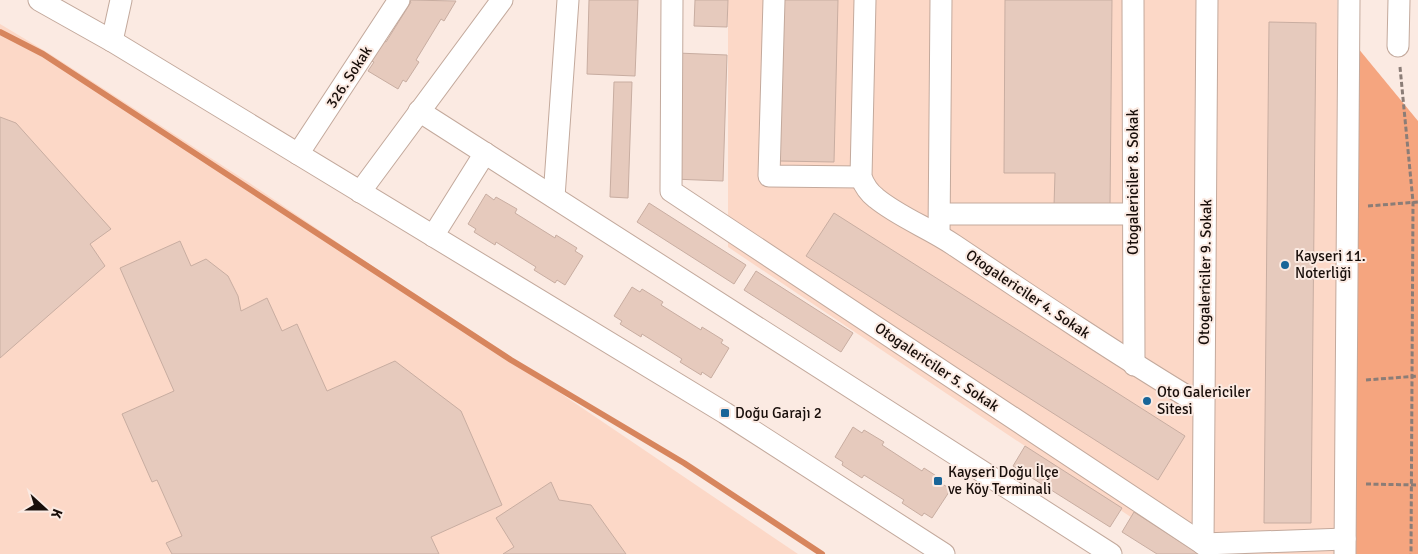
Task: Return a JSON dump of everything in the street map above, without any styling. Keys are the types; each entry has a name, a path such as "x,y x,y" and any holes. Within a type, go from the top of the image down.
{"street":[{"path":"40,0 112,41 725,413 944,554"},
{"path":"112,41 121,0"},
{"name":"326. Sokak","path":"298,154 399,0"},
{"path":"360,192 502,0"},
{"path":"554,197 568,0"},
{"name":"Otogalericiler 5. Sokak","path":"672,0 671,191 1203,544"},
{"path":"774,0 769,176 861,177 864,0"},
{"path":"939,235 941,0"},
{"name":"Otogalericiler 8. Sokak","path":"1133,0 1134,365"},
{"name":"Otogalericiler 9. Sokak","path":"1203,544 1207,0"},
{"path":"1203,544 1345,547 1349,0"},
{"path":"1398,46 1399,0"},
{"path":"420,111 1111,554"},
{"path":"433,236 485,153"},
{"name":"Otogalericiler 4. Sokak","path":"861,177 869,192 883,204 939,235 1134,365 1203,406"},
{"path":"940,214 1133,214"}],"path":[{"path":"1398,46 1413,202 1411,554"},
{"path":"1347,208 1418,202"},
{"path":"1346,382 1418,376"},
{"path":"1346,483 1418,485"}],"shaded area":[{"name":"Oto Galericiler Sitesi","path":"728,0 1337,0 1336,554 1186,554 728,247"},
{"path":"0,24 50,54 251,184 798,554 0,554"},
{"path":"1348,36 1418,121 1418,554 1350,554"}],"building":[{"path":"409,0 456,1 444,21 441,19 416,60 419,62 406,82 403,80 398,89 368,71 374,62 371,61 383,40 386,42 411,2"},
{"path":"589,0 638,0 635,76 587,74"},
{"path":"695,0 728,0 727,27 694,26"},
{"path":"783,0 838,0 834,162 779,161"},
{"path":"1005,0 1112,0 1110,206 1054,206 1055,173 1004,173"},
{"path":"1269,22 1316,23 1311,523 1264,523"},
{"path":"677,53 727,55 723,181 673,179"},
{"path":"614,82 632,82 628,198 610,197"},
{"path":"0,117 16,123 111,229 90,244 105,266 0,358"},
{"path":"486,194 494,200 496,197 517,209 515,213 555,238 556,235 577,248 575,251 583,256 565,285 557,280 555,283 534,270 536,267 496,242 495,245 474,232 476,229 468,224"},
{"path":"649,203 746,265 734,284 637,222"},
{"path":"834,213 1185,436 1158,480 806,256"},
{"path":"180,241 191,266 206,259 228,276 238,296 241,311 267,298 282,331 297,324 327,391 395,361 461,411 502,505 431,537 439,554 172,554 166,543 182,536 157,480 152,482 122,414 174,391 120,268"},
{"path":"756,271 853,333 841,352 744,290"},
{"path":"632,287 640,292 642,289 663,302 661,305 701,330 702,327 723,340 721,343 729,348 711,378 702,372 701,375 680,362 682,359 642,334 641,337 620,324 622,321 614,316"},
{"path":"853,427 862,433 864,430 884,442 882,445 922,471 924,468 944,481 942,484 951,489 932,518 924,513 922,516 902,503 904,500 864,475 862,478 842,465 843,462 835,457"},
{"path":"1025,446 1122,508 1110,527 1013,466"},
{"path":"551,482 559,500 591,505 626,554 503,554 514,547 496,518"},
{"path":"1134,512 1199,554 1157,554 1122,532"}],"waterway":[{"path":"0,32 43,54 511,360 684,463 822,554"}],"place":[{"name":"Kayseri 11. Noterliği","path":"1285,265"},
{"name":"Oto Galericiler Sitesi","path":"1147,401"},
{"name":"Doğu Garajı 2","path":"725,413"},
{"name":"Kayseri Doğu İlçe ve Köy Terminali","path":"938,481"}]}
